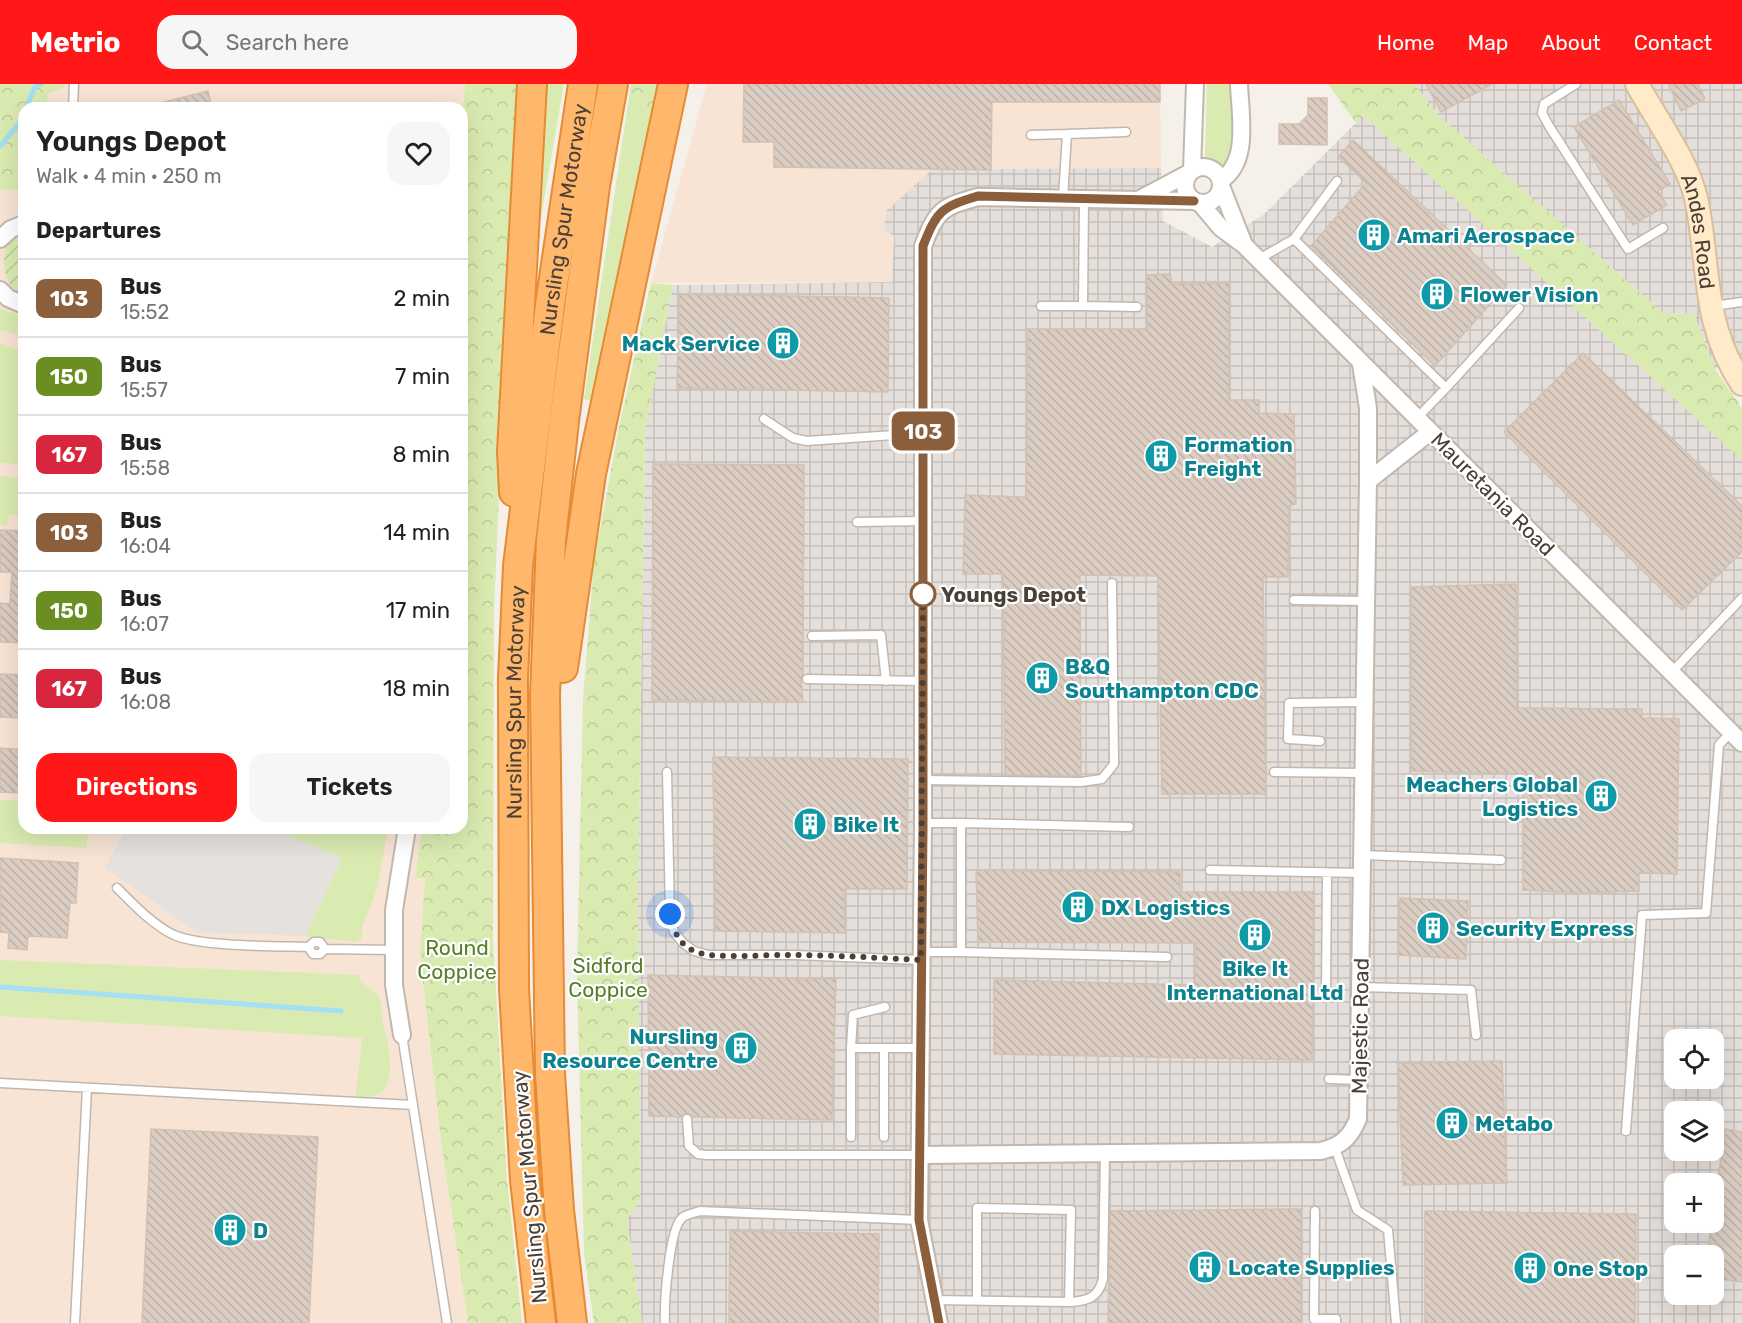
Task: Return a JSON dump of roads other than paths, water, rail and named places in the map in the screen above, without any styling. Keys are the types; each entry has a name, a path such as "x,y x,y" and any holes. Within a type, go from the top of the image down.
{"highway":[{"path":"518,566 512,451 532,84"},
{"name":"Nursling Spur Motorway","path":"541,1323 525,1180 514,989 513,678 518,566 550,305 583,84"},
{"name":"Nursling Spur Motorway","path":"572,1323 559,1210 550,1074 545,695 551,540 593,198 613,84"},
{"path":"547,807 573,588 591,474 672,84"}],"street":[{"path":"1195,84 1190,172 1184,186 1197,202"},
{"path":"939,1323 919,1220 923,823 923,246 933,220 949,205 978,196 1197,202 1216,197 1221,183 1236,168 1239,155 1239,84"},
{"name":"Andes Road","path":"1637,84 1683,166 1697,201 1709,306 1721,346 1742,384"},
{"path":"1140,199 1203,166 1209,167 1221,183"},
{"name":"Mauretania Road","path":"1221,183 1244,245"},
{"name":"Mauretania Road","path":"1197,202 1221,228 1244,245 1736,737"},
{"name":"Majestic Road","path":"1335,1148 1346,1141 1358,1119 1368,481 1368,408 1361,364"},
{"path":"1368,481 1430,432"},
{"path":"402,1035 394,985 394,910 406,834"},
{"path":"921,1155 1321,1151 1335,1148"}],"lane":[{"path":"73,102 74,84"},
{"path":"1576,84 1544,104 1542,113 1549,126 1628,249 1663,228"},
{"path":"1030,135 1126,132"},
{"path":"1063,198 1067,134"},
{"path":"1257,260 1294,239 1337,182"},
{"path":"1083,306 1084,198"},
{"path":"1294,239 1446,388"},
{"path":"1709,306 1742,302"},
{"path":"1041,306 1137,307"},
{"path":"1417,418 1519,308"},
{"path":"764,419 793,438 807,441 923,433"},
{"path":"857,522 923,521"},
{"path":"923,780 1081,782 1102,779 1113,764 1112,583"},
{"path":"1671,673 1742,598"},
{"path":"1294,600 1366,601"},
{"path":"812,636 881,635 886,681"},
{"path":"807,679 923,681"},
{"path":"1320,741 1288,739 1289,703 1364,702"},
{"path":"1626,1131 1642,915 1706,913 1719,745 1736,737"},
{"path":"667,772 670,914 674,932 694,951 708,955 921,956 961,952 1167,957"},
{"path":"1274,772 1363,773"},
{"path":"923,823 1129,827"},
{"path":"961,823 961,952"},
{"path":"1362,855 1501,860"},
{"path":"1210,870 1362,873"},
{"path":"1326,994 1327,873"},
{"path":"117,888 139,910 174,934 192,940 308,947 313,954 320,954 325,949 394,950"},
{"path":"1360,987 1471,990 1476,1035"},
{"path":"851,1137 853,1015 885,1007"},
{"path":"402,1035 447,1323"},
{"path":"851,1048 920,1048"},
{"path":"884,1049 884,1137"},
{"path":"1329,1079 1359,1080"},
{"path":"0,1083 413,1105"},
{"path":"75,1323 87,1088"},
{"path":"687,1119 689,1146 698,1154 921,1155"},
{"path":"1335,1148 1357,1210 1388,1230 1396,1323"},
{"path":"934,1300 1084,1302 1099,1292 1103,1279 1105,1153"},
{"path":"977,1300 977,1208 1071,1210 1069,1302"},
{"path":"665,1323 666,1286 676,1228 682,1218 700,1210 919,1220"},
{"path":"1315,1211 1314,1319 1336,1319 1336,1323"}],"waterway":[{"path":"29,102 35,87 41,84"},
{"path":"0,146 18,125"},
{"path":"0,987 341,1011"}],"place":[{"name":"Amari Aerospace","path":"1374,235"},
{"name":"Flower Vision","path":"1437,294"},
{"name":"Mack Service","path":"783,343"},
{"name":"Formation Freight","path":"1161,456"},
{"name":"Youngs Depot","path":"923,594"},
{"name":"B&Q Southampton CDC","path":"1042,678"},
{"name":"Meachers Global Logistics","path":"1601,796"},
{"name":"Bike It","path":"810,824"},
{"name":"DX Logistics","path":"1078,907"},
{"name":"Security Express","path":"1433,928"},
{"name":"Bike It International Ltd","path":"1255,935"},
{"name":"Nursling Resource Centre","path":"741,1048"},
{"name":"Metabo","path":"1452,1123"},
{"name":"D","path":"230,1230"},
{"name":"Locate Supplies","path":"1205,1267"},
{"name":"One Stop","path":"1530,1268"}],"park label":[{"name":"Round Coppice","path":"457,959"},
{"name":"Sidford Coppice","path":"608,977"}]}
